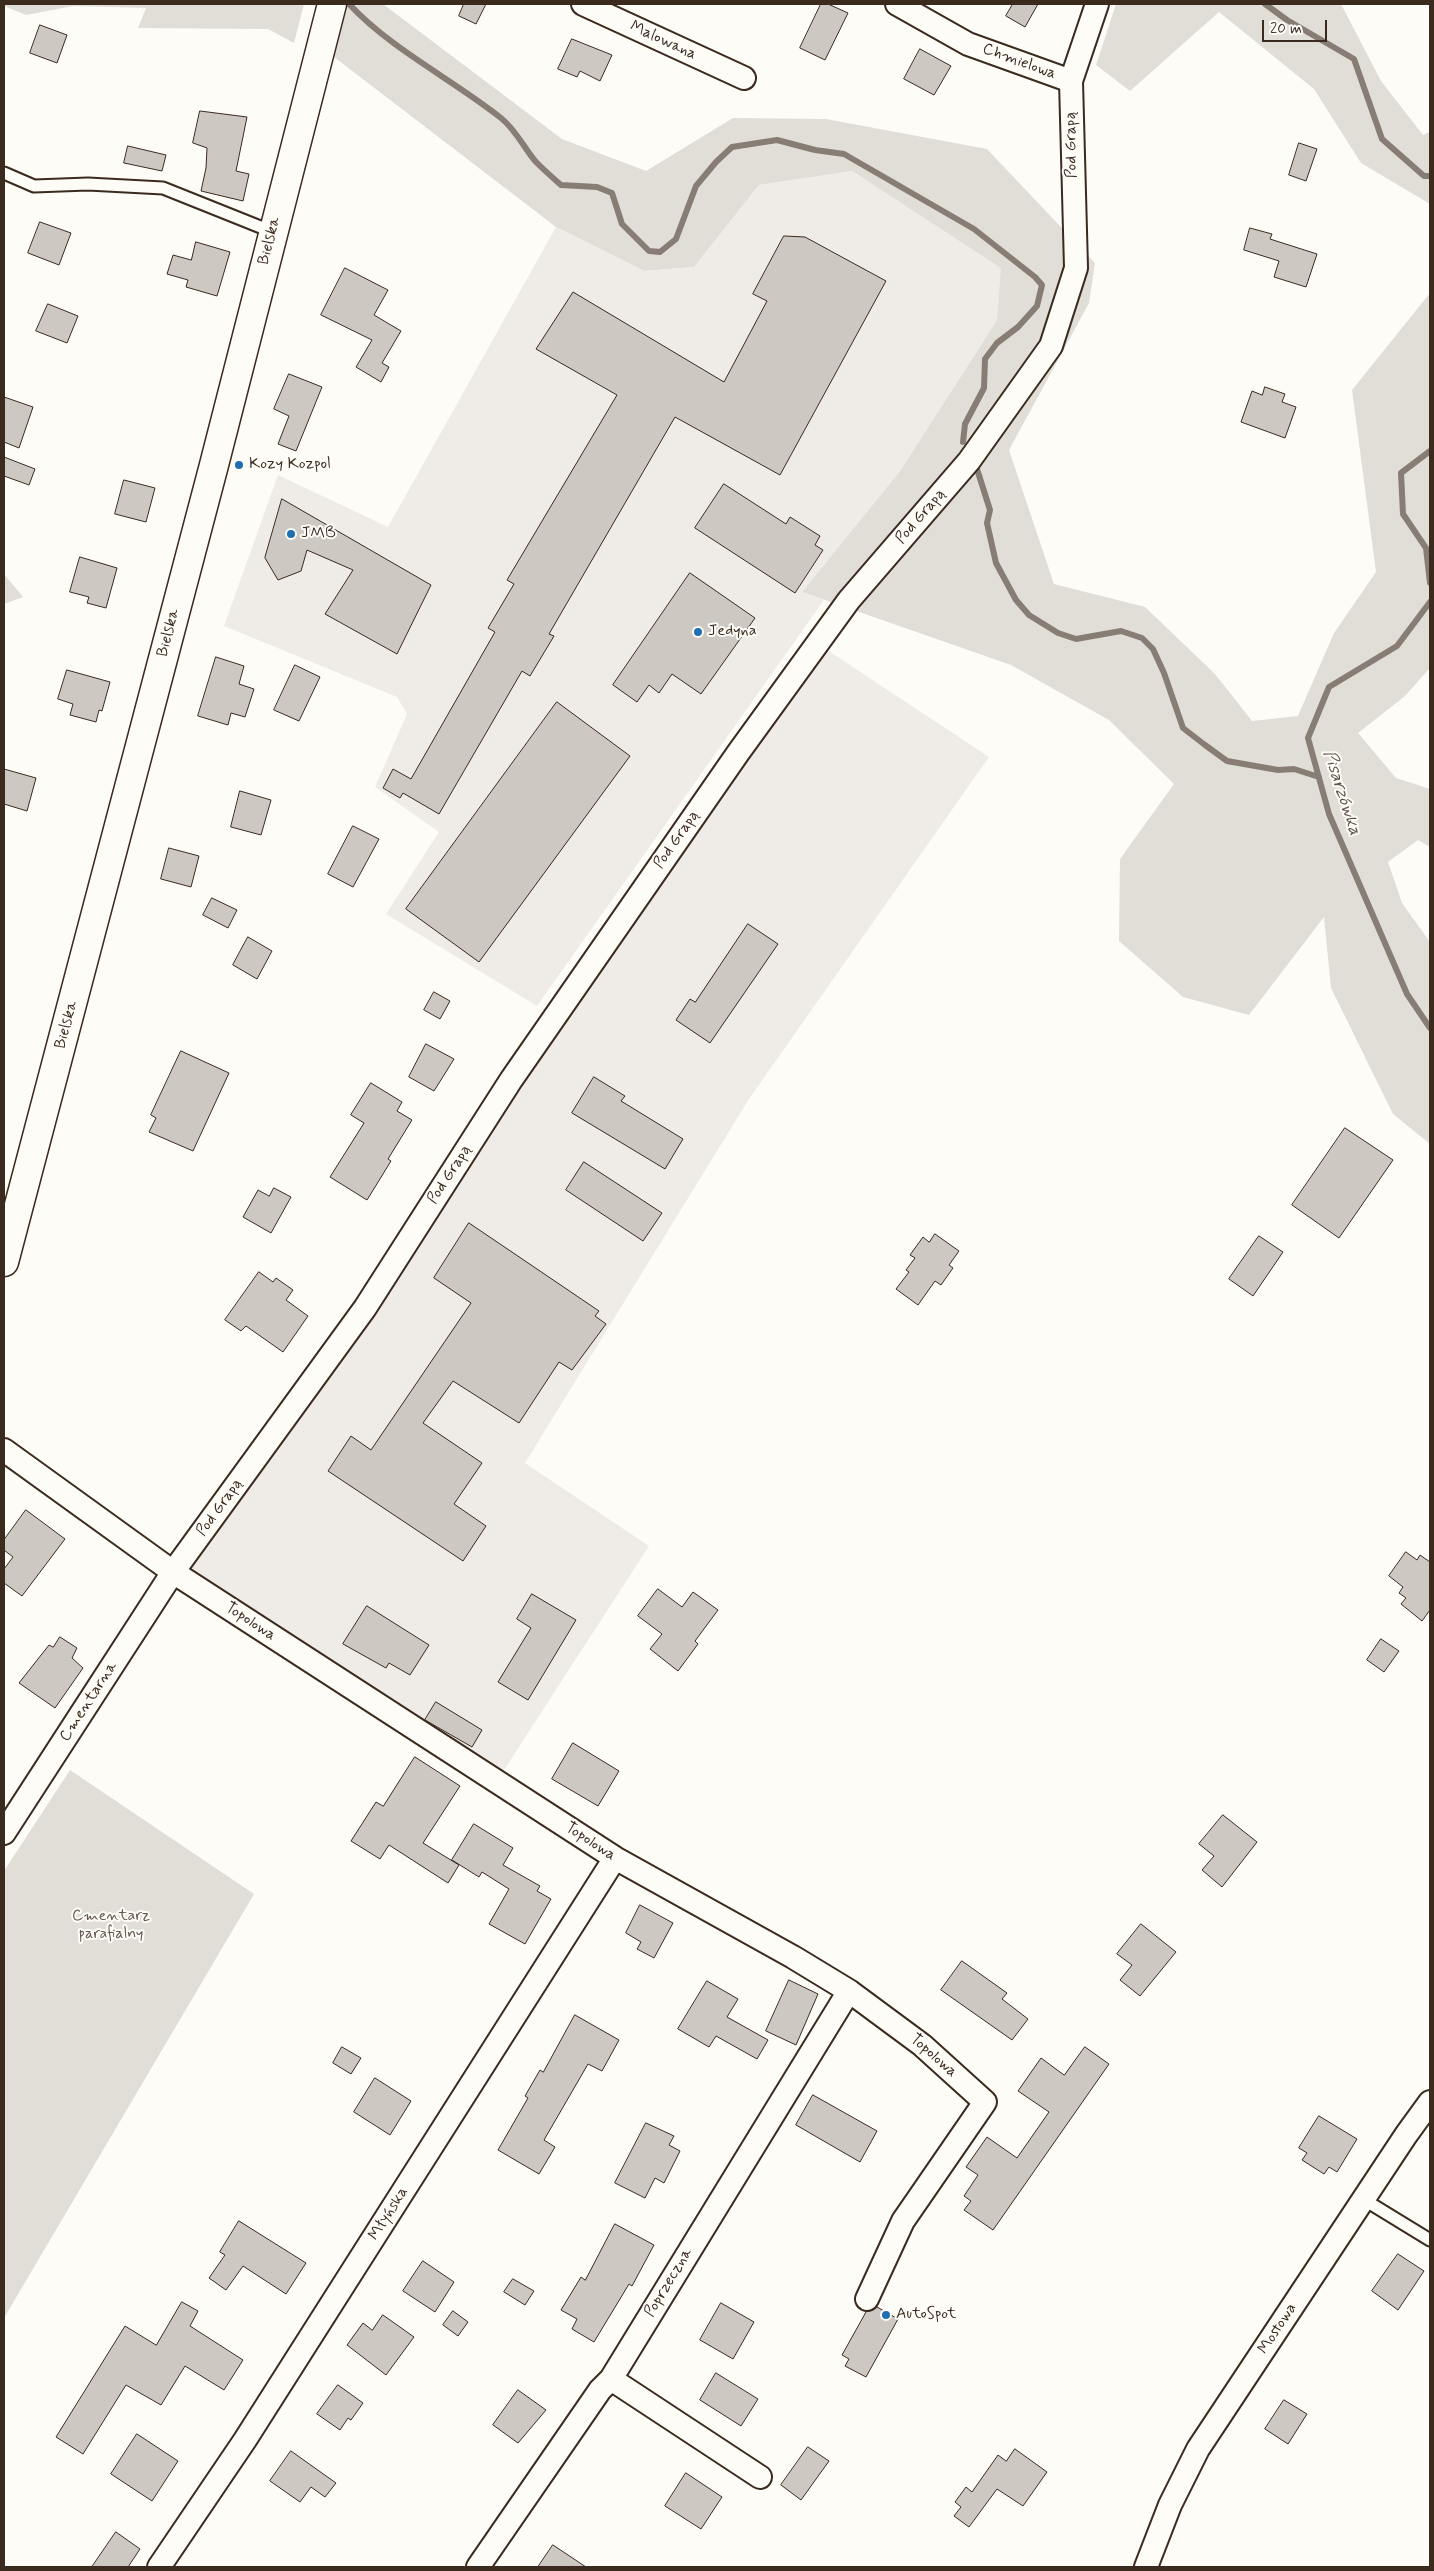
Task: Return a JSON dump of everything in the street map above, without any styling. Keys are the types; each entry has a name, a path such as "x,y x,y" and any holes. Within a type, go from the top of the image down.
{"main road":[{"name":"Bielska","path":"4,1262 214,465 332,4"}],"street":[{"name":"Malowana","path":"583,4 744,78"},
{"name":"Chmielowa","path":"897,4 968,44 1071,81 1097,4"},
{"name":"Pod Grapą","path":"173,1572 365,1308 511,1080 738,753 849,600 969,461 1051,346 1076,268 1071,81"},
{"name":"Topolowa","path":"4,1450 173,1572 615,1858 793,1957 849,1991 922,2045 985,2102 903,2221 867,2300"},
{"name":"Cmentarna","path":"4,1833 173,1572"},
{"name":"Młyńska","path":"159,2567 245,2440 615,1858"},
{"name":"Poprzeczna","path":"478,2567 600,2390 611,2379 849,1991"},
{"name":"Mostowa","path":"1146,2567 1170,2505 1198,2449 1363,2199 1430,2102"},
{"path":"611,2379 760,2477"}],"lane":[{"path":"4,173 34,186 88,184 163,188 273,232"},
{"path":"1363,2199 1430,2240"}],"shaded area":[{"path":"852,171 1002,268 997,320 900,471 802,592 824,600 537,1006 386,914 439,832 375,787 407,714 397,697 224,626 278,475 388,527 556,227 644,271 694,267 759,185"},
{"path":"824,648 989,757 749,1099 525,1463 649,1546 502,1773 185,1573"}],"green space":[{"path":"4,4 304,4 294,43 268,29 138,28 146,8 73,6 26,15 4,6"},
{"path":"348,4 383,4 562,139 646,171 733,118 826,119 987,149 1095,263 1089,303 1009,450 1054,584 1145,607 1215,674 1252,721 1298,716 1334,633 1376,572 1352,390 1430,293 1430,668 1405,696 1358,733 1396,778 1430,789 1430,847 1418,840 1388,862 1402,903 1430,942 1430,1144 1393,1114 1331,988 1324,917 1249,1015 1183,997 1119,941 1120,859 1174,784 1109,720 1011,665 802,592 900,471 997,320 1001,268 852,171 759,185 694,267 644,271 556,227 334,57"},
{"path":"1116,4 1341,4 1381,81 1423,135 1430,132 1430,204 1361,163 1314,89 1219,12 1130,91 1096,65"},
{"path":"4,574 23,597 4,604"},
{"name":"Cmentarz parafialny","path":"70,1770 254,1894 4,2318 4,1871"}],"building":[{"path":"464,4 486,4 476,24 459,16"},
{"path":"821,4 828,4 848,13 825,60 800,48"},
{"path":"1013,4 1038,4 1025,27 1006,16"},
{"path":"40,25 67,35 57,63 30,53"},
{"path":"572,39 612,55 600,81 580,71 577,77 558,69"},
{"path":"920,49 951,66 934,95 904,79"},
{"path":"200,111 247,117 236,171 249,174 243,201 201,191 206,168 207,148 193,143"},
{"path":"1299,143 1317,149 1306,181 1289,175"},
{"path":"128,146 166,155 162,171 124,163"},
{"path":"40,222 71,233 59,265 28,253"},
{"path":"1250,228 1272,234 1270,239 1317,254 1306,287 1274,277 1279,261 1244,250"},
{"path":"784,236 805,237 886,281 780,475 675,417 549,634 554,636 530,676 522,671 439,814 403,793 400,798 383,788 393,769 411,779 495,632 488,628 514,584 507,580 617,395 536,349 573,292 724,382 767,301 753,294"},
{"path":"196,242 230,252 217,296 186,287 188,280 167,274 173,255 191,260"},
{"path":"345,268 388,290 374,315 401,331 382,363 389,367 381,382 356,367 372,340 321,315"},
{"path":"48,304 78,316 67,343 36,331"},
{"path":"289,374 322,387 296,451 278,444 289,416 274,409"},
{"path":"1265,387 1285,394 1282,402 1296,407 1285,438 1241,422 1252,391 1262,395"},
{"path":"4,397 33,407 19,448 4,442"},
{"path":"4,457 35,469 29,485 4,476"},
{"path":"124,480 155,488 146,522 115,514"},
{"path":"724,484 786,524 790,517 820,536 815,545 823,550 795,593 695,528"},
{"path":"282,499 431,585 397,654 325,614 353,570 307,550 301,571 278,580 265,558"},
{"path":"80,557 117,568 106,608 87,603 89,597 70,592"},
{"name":"Jedyna","path":"690,573 755,618 701,694 672,674 659,693 649,685 637,702 613,685"},
{"path":"216,657 244,666 239,684 254,689 245,717 231,713 228,725 198,716"},
{"path":"295,665 320,677 299,721 274,710"},
{"path":"67,670 110,682 102,711 99,710 96,722 70,715 73,704 58,699"},
{"path":"557,702 630,756 479,962 406,909"},
{"path":"4,769 36,778 27,811 4,804"},
{"path":"240,791 271,800 261,835 231,827"},
{"path":"353,826 379,839 353,887 328,874"},
{"path":"169,848 199,856 191,887 161,879"},
{"path":"212,898 237,910 228,928 203,915"},
{"path":"748,924 778,944 710,1043 676,1020 690,999 695,1002"},
{"path":"248,937 272,951 257,979 233,965"},
{"path":"434,992 450,1001 440,1019 424,1010"},
{"path":"426,1044 454,1059 434,1091 409,1077"},
{"path":"181,1051 229,1073 193,1151 149,1132 156,1118 151,1115"},
{"path":"594,1077 625,1096 621,1101 683,1139 665,1169 572,1113"},
{"path":"371,1083 402,1102 397,1111 412,1120 388,1159 391,1161 367,1200 330,1177 364,1123 351,1115"},
{"path":"1345,1128 1393,1160 1339,1238 1292,1205"},
{"path":"584,1162 662,1213 643,1241 566,1190"},
{"path":"274,1188 291,1197 271,1233 243,1217 258,1190 269,1196"},
{"path":"469,1223 599,1311 595,1316 606,1324 572,1370 559,1362 519,1423 453,1381 423,1423 482,1463 454,1504 486,1526 463,1561 328,1471 351,1436 371,1450 471,1303 434,1278"},
{"path":"935,1234 959,1251 949,1265 953,1268 941,1285 935,1281 918,1305 896,1289 909,1272 906,1270 915,1258 910,1255 923,1237 929,1242"},
{"path":"1259,1236 1283,1252 1253,1296 1229,1279"},
{"path":"259,1272 273,1282 276,1278 293,1290 286,1300 308,1316 283,1352 246,1326 241,1331 225,1320"},
{"path":"26,1510 65,1539 22,1596 4,1583 4,1569 13,1557 4,1550 4,1540"},
{"path":"1406,1552 1417,1560 1420,1555 1430,1562 1430,1610 1422,1621 1401,1604 1406,1598 1399,1593 1403,1587 1389,1576"},
{"path":"658,1589 682,1607 693,1592 718,1610 695,1641 698,1644 678,1671 650,1649 662,1634 638,1616"},
{"path":"532,1594 576,1620 528,1700 498,1682 531,1628 517,1619"},
{"path":"367,1606 429,1645 410,1675 389,1663 386,1668 343,1644"},
{"path":"60,1637 77,1648 72,1658 83,1668 55,1708 19,1683 49,1645 53,1647"},
{"path":"1381,1639 1399,1651 1384,1672 1367,1660"},
{"path":"436,1702 482,1730 472,1747 425,1720"},
{"path":"573,1743 619,1771 598,1806 552,1779"},
{"path":"415,1757 460,1786 423,1843 459,1865 448,1883 389,1845 380,1859 351,1841 376,1802 383,1806"},
{"path":"1223,1815 1257,1842 1222,1887 1202,1870 1214,1856 1199,1844"},
{"path":"474,1824 513,1848 503,1865 540,1886 537,1891 551,1899 525,1944 489,1924 509,1889 482,1872 479,1877 452,1860"},
{"path":"640,1905 673,1923 654,1958 637,1949 641,1942 626,1933"},
{"path":"1141,1924 1176,1952 1140,1996 1120,1980 1132,1965 1117,1954"},
{"path":"962,1961 1007,1993 1002,1999 1028,2019 1012,2040 941,1990"},
{"path":"789,1980 818,1994 796,2045 766,2031"},
{"path":"707,1981 738,1999 727,2017 768,2040 757,2059 716,2036 709,2047 678,2029"},
{"path":"575,2015 619,2040 602,2071 588,2064 544,2140 555,2147 539,2174 498,2150 528,2098 525,2096 540,2070 543,2072"},
{"path":"342,2047 361,2058 351,2074 333,2063"},
{"path":"1085,2047 1109,2064 993,2230 964,2210 971,2201 964,2196 978,2175 966,2167 987,2137 1017,2158 1049,2112 1018,2091 1041,2058 1064,2075"},
{"path":"375,2078 411,2101 390,2135 354,2112"},
{"path":"813,2095 877,2131 860,2162 796,2125"},
{"path":"1319,2116 1357,2139 1337,2172 1329,2167 1324,2174 1302,2160 1307,2153 1299,2148"},
{"path":"646,2123 674,2136 669,2145 680,2151 664,2183 655,2178 645,2198 615,2183"},
{"path":"239,2221 306,2263 286,2294 243,2266 226,2290 209,2278 225,2255 220,2252"},
{"path":"615,2224 654,2245 632,2286 629,2284 594,2342 572,2329 577,2319 561,2310 581,2277 585,2280"},
{"path":"1398,2254 1424,2271 1398,2310 1372,2291"},
{"path":"423,2261 454,2282 435,2312 403,2291"},
{"path":"513,2279 534,2291 525,2305 504,2292"},
{"path":"182,2302 198,2311 190,2326 243,2360 224,2390 185,2366 161,2405 126,2385 83,2454 56,2437 125,2326 156,2345"},
{"path":"721,2303 754,2322 733,2359 700,2340"},
{"path":"877,2307 898,2319 866,2377 845,2366 849,2359 842,2355 866,2312"},
{"path":"453,2311 468,2322 458,2336 443,2325"},
{"path":"383,2315 414,2337 386,2375 347,2345 363,2323 372,2330"},
{"path":"716,2373 758,2399 741,2426 700,2400"},
{"path":"338,2385 363,2403 351,2420 348,2418 340,2430 317,2414"},
{"path":"518,2390 546,2410 518,2443 493,2425"},
{"path":"1284,2400 1307,2414 1288,2444 1265,2429"},
{"path":"137,2434 178,2461 152,2501 111,2474"},
{"path":"808,2447 829,2461 801,2500 781,2485"},
{"path":"1015,2449 1047,2472 1023,2506 997,2489 969,2527 954,2516 961,2507 955,2502 966,2487 972,2492 998,2455 1006,2461"},
{"path":"291,2451 336,2483 325,2497 311,2487 300,2502 270,2481"},
{"path":"686,2473 722,2497 701,2529 665,2506"},
{"path":"116,2532 140,2549 128,2567 92,2567"},
{"path":"553,2545 586,2567 538,2567"}],"waterway":[{"path":"349,4 384,36 501,118 511,128 536,162 561,185 597,187 612,193 622,224 649,251 660,252 676,239 696,186 716,162 732,147 777,140 815,150 844,154 974,229 1035,277 1042,285 1037,306 1018,327 997,343 985,359 984,388 965,424 963,442"},
{"name":"Pisarzówka","path":"1265,4 1287,20 1354,59 1382,139 1424,176 1430,176"},
{"name":"Pisarzówka","path":"1430,451 1401,473 1403,514 1426,548 1430,583"},
{"path":"977,469 990,510 987,523 996,563 1016,600 1029,615 1058,633 1076,639 1121,631 1142,638 1153,649 1164,673 1183,728 1227,761 1278,770 1294,769 1319,777"},
{"name":"Pisarzówka","path":"1430,602 1397,646 1329,687 1308,738 1329,814 1407,994 1430,1028"}],"place":[{"name":"Kozy Kozpol","path":"239,465"},
{"name":"JMB","path":"291,534"},
{"name":"Jedyna","path":"698,632"},
{"name":"AutoSpot","path":"886,2315"}]}
